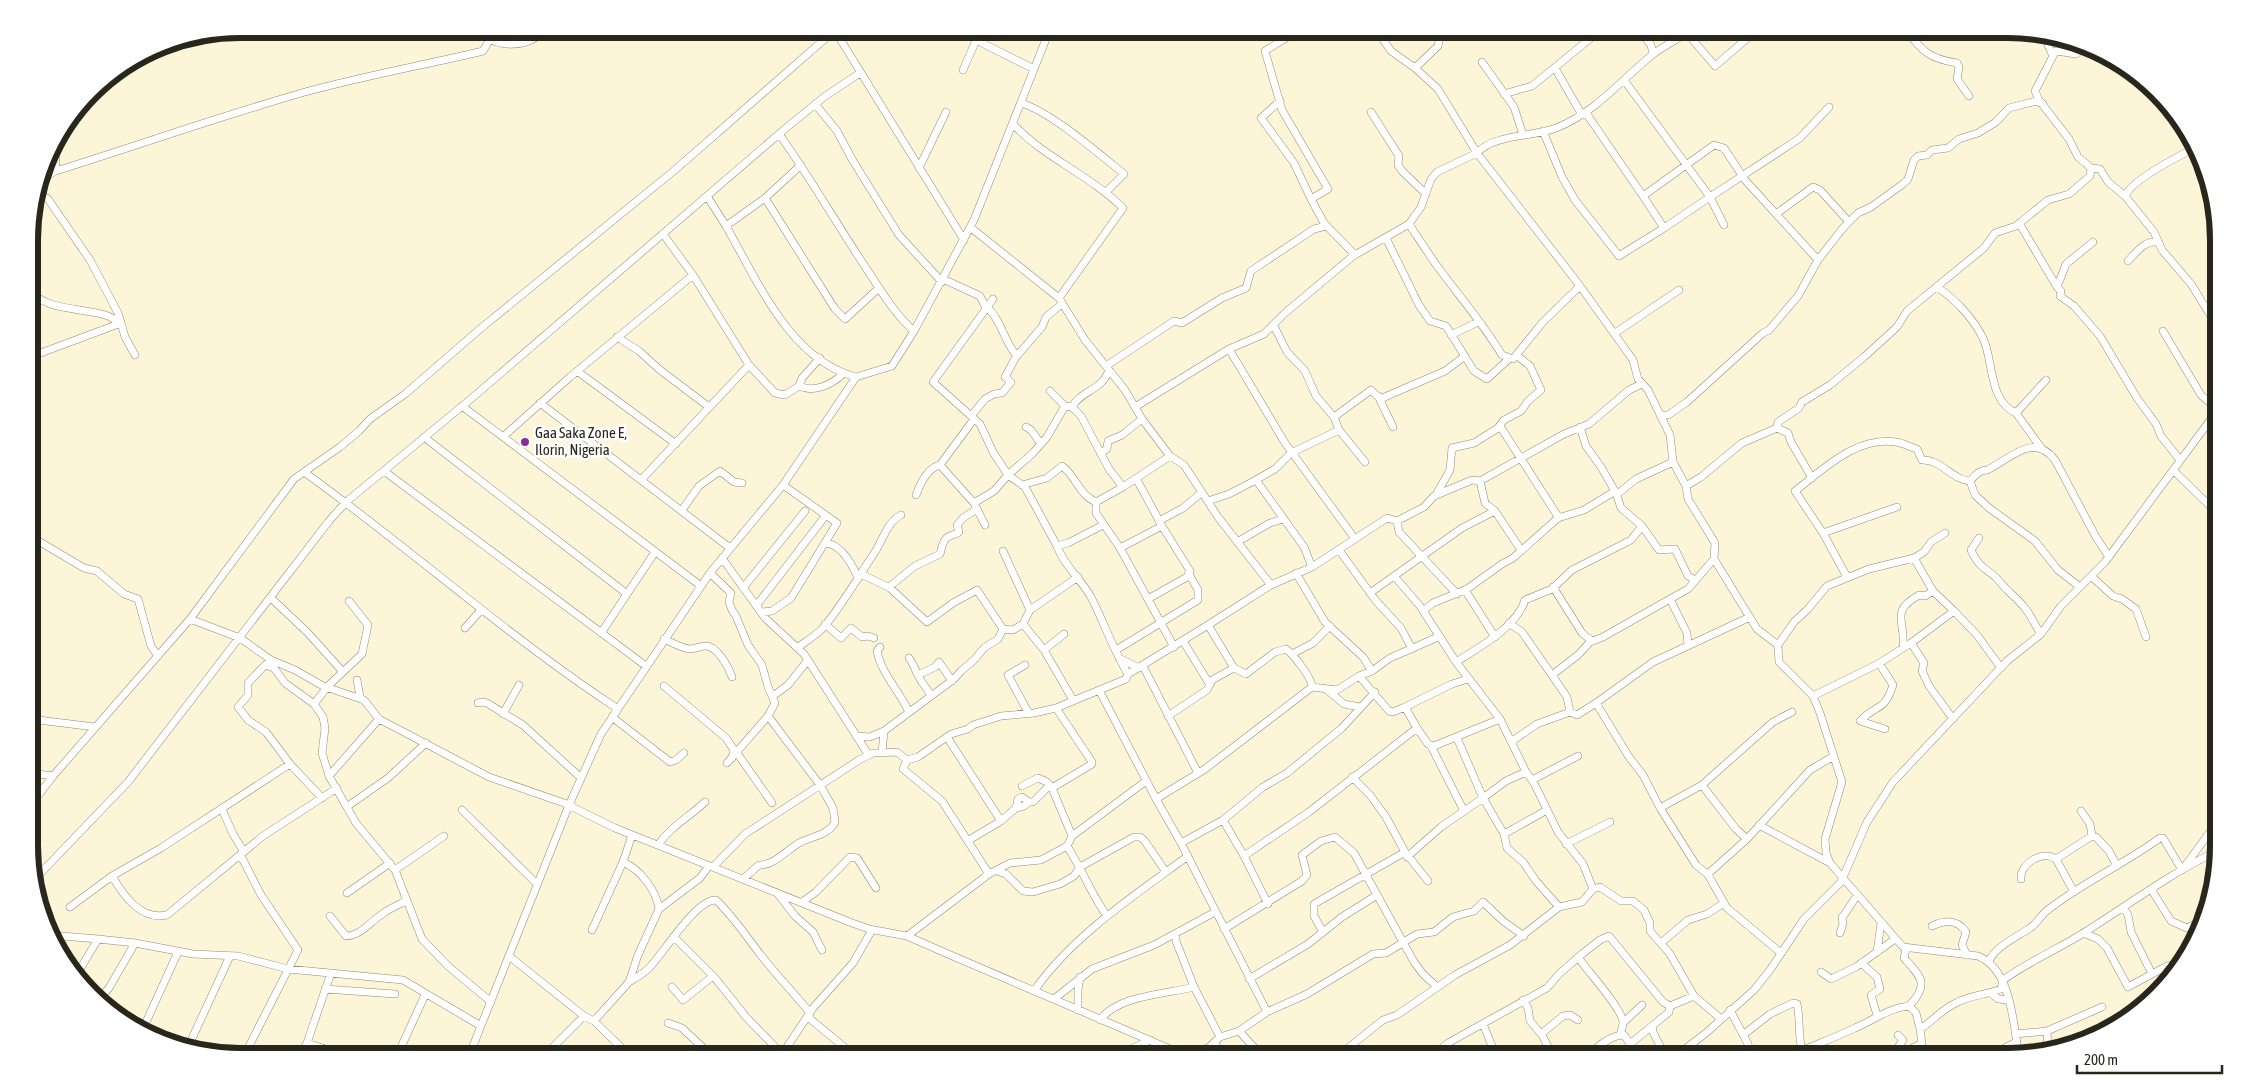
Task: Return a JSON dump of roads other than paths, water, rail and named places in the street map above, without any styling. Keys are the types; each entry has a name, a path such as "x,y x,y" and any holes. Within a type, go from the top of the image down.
{"street":[{"path":"48,175 151,142 204,122 306,92 483,51 490,39 497,44 506,44 535,38"},
{"path":"38,796 95,727 190,619 294,479 340,447 370,419 405,394 480,329 676,169 824,38"},
{"path":"839,38 964,240"},
{"path":"708,196 780,318 796,340 843,374 856,377 892,366 914,331 964,240 1013,124 1046,38"},
{"path":"1286,38 1265,51 1282,110 1328,189 1311,199"},
{"path":"1382,38 1391,51 1438,89 1477,153 1580,286 1633,360 1638,379 1661,415 1670,435 1673,462 1686,486 1688,499 1715,543 1714,559 1757,628 1778,645"},
{"path":"1414,68 1438,46 1440,38"},
{"path":"1504,94 1532,86 1591,38"},
{"path":"1645,38 1651,45 1653,54"},
{"path":"1135,408 1229,350 1264,334 1355,255 1409,224 1417,214 1432,179 1437,172 1477,153 1482,147 1523,135 1555,129 1584,114 1653,54 1679,38"},
{"path":"1691,38 1715,66 1748,38"},
{"path":"1913,38 1922,50 1941,60 1957,63 1959,67 1957,79 1969,96"},
{"path":"963,70 976,40 1034,69"},
{"path":"2048,41 2053,56"},
{"path":"2079,51 2076,54 2056,51 2044,71 2036,91 2042,104 2070,140 2078,157 2091,168 2100,168 2108,182 2125,196 2154,232 2162,250 2191,284 2210,315"},
{"path":"1482,62 1514,107 1523,135"},
{"path":"1555,68 1584,114 1664,228"},
{"path":"39,874 128,782 329,521 346,502 462,406 815,104 860,74"},
{"path":"1624,80 1710,198 1724,225"},
{"path":"1280,101 1261,118 1294,163 1311,199 1327,226 1355,255"},
{"path":"1661,415 1668,415 1687,402 1763,333 1769,330 1798,296 1818,260 1849,222 1858,213 1871,208 1903,184 1908,178 1914,160 1918,156 1927,155 1932,150 1948,148 1959,138 1978,133 1996,122 2009,108 2036,101 2042,104"},
{"path":"1021,103 1032,106 1073,134 1124,174 1107,191"},
{"path":"815,104 837,131 852,161 899,235 942,281 980,296 986,308 993,312 1011,350 1017,356"},
{"path":"1543,131 1562,177 1575,200 1619,256 1800,138 1829,107"},
{"path":"919,168 946,112"},
{"path":"1371,112 1400,156 1398,165 1402,171 1426,194"},
{"path":"916,495 920,483 934,466 940,465 985,399 994,394 1002,393 1011,382 1005,377 1017,356 1035,337 1046,317 1060,301 1123,208 1107,191 1024,136 1013,124"},
{"path":"779,134 801,165 817,194 879,288 914,331"},
{"path":"1643,196 1707,148 1714,145 1719,146 1724,148 1742,175 1818,260"},
{"path":"2125,196 2133,186 2165,163 2189,151"},
{"path":"56,156 56,171"},
{"path":"726,226 765,198 801,165"},
{"path":"1777,428 1778,422 1799,408 1802,402 1830,385 1864,357 1896,327 1907,311 1984,248 1995,233 2019,223 2048,200 2069,194 2090,176 2091,168"},
{"path":"1776,214 1813,187 1820,190 1849,222"},
{"path":"42,195 48,199 90,260 118,313 125,337 135,355"},
{"path":"765,198 835,309 845,319 879,288"},
{"path":"2019,223 2057,287 2062,291 2060,296 2074,306 2100,336 2137,398 2156,424 2161,436 2180,460"},
{"path":"1409,224 1440,270 1462,296 1502,355 1513,356 1530,366 1541,390 1520,411 1504,420 1500,426 1474,442 1452,448 1450,470 1436,496"},
{"path":"889,587 915,566 940,554 942,542 959,532 957,525 963,518 994,491 1040,444 1068,407 1104,381 1108,368 1174,321 1182,322 1222,298 1246,288 1251,271 1314,229 1327,226"},
{"path":"970,227 1060,301 1085,340 1125,390 1142,419 1170,456 1184,465 1201,493 1271,585"},
{"path":"663,234 693,275 749,365 775,393 785,395 799,386 802,378 820,358"},
{"path":"1386,238 1418,305 1430,321 1446,326 1474,371 1487,379 1513,356 1542,322 1580,286"},
{"path":"2128,261 2146,244 2154,241 2158,243"},
{"path":"2057,287 2066,264 2093,242"},
{"path":"504,436 577,371 693,275"},
{"path":"1937,287 1955,302 1977,328 1989,357 1991,374 1999,397 2004,406 2016,413 2042,449"},
{"path":"1614,334 1679,290"},
{"path":"38,298 74,310 107,315 115,318 120,323"},
{"path":"993,299 933,382 980,424 993,452 1008,476 1022,484 1040,512 1048,534 1057,546 1062,560 1078,577 1091,598 1128,674"},
{"path":"1452,335 1478,322"},
{"path":"38,354 120,323"},
{"path":"1274,326 1287,352 1305,371 1316,396 1334,417 1339,430 1365,462"},
{"path":"2162,330 2201,396 2210,403"},
{"path":"617,337 639,350 660,370 709,407"},
{"path":"1229,350 1292,452 1355,539"},
{"path":"1378,396 1380,398 1445,371 1465,356"},
{"path":"642,479 749,365"},
{"path":"577,371 676,444"},
{"path":"799,386 812,389 824,386 843,374"},
{"path":"472,1048 580,777 593,749 612,717 710,573 783,485 856,377"},
{"path":"2016,413 2046,380"},
{"path":"907,760 918,757 947,737 1001,716 1028,714 1056,708 1126,679 1128,674 1184,641 1271,585 1312,567 1387,518 1397,521 1424,507 1436,496 1472,480 1480,481 1520,460 1564,434 1588,424 1629,390 1642,384"},
{"path":"1334,417 1371,390 1378,396 1393,427"},
{"path":"1050,391 1081,416 1100,453 1123,487"},
{"path":"540,403 730,548"},
{"path":"462,406 701,586"},
{"path":"1100,453 1107,449 1108,442 1122,435 1142,419"},
{"path":"1686,1048 1754,990 1804,919 1831,894 1843,878 1867,822 1886,790 2001,668 2023,647 2041,634 2061,606 2109,557 2210,420"},
{"path":"1500,426 1520,460 1559,518"},
{"path":"1026,427 1031,430 1040,444"},
{"path":"1580,427 1586,446 1616,493 1621,508 1642,526 1659,550 1675,549 1688,576 1694,580"},
{"path":"1686,486 1742,443 1777,428 1788,433 1791,442 1812,478"},
{"path":"1208,501 1229,494 1256,480 1275,469 1292,452 1339,430"},
{"path":"424,437 627,594"},
{"path":"1847,577 1823,533 1795,491 1841,456 1872,441 1896,442 1917,449 1922,460 1931,459 1962,480 1970,481"},
{"path":"1970,481 1980,471 1988,470 2003,459 2024,449 2042,449 2050,453 2109,557"},
{"path":"1096,502 1137,480 1170,456"},
{"path":"1423,611 1433,603 1465,590 1513,558 1559,518 1584,510 1612,493 1620,492 1636,479 1673,462"},
{"path":"940,465 976,506 985,525"},
{"path":"1022,484 1047,478 1062,466 1070,471 1087,498 1096,502"},
{"path":"2173,470 2210,506"},
{"path":"384,471 646,666"},
{"path":"682,510 699,486 720,471 734,482 742,483"},
{"path":"304,472 346,502 547,660 618,709"},
{"path":"1116,650 1198,600 1198,590 1189,574 1190,571 1160,523 1137,480"},
{"path":"1256,480 1304,547 1312,567"},
{"path":"1480,481 1485,503 1495,511 1521,550"},
{"path":"1970,481 1974,494 1989,508 2035,541 2058,570 2080,587"},
{"path":"758,609 772,611 791,598 837,523 783,485"},
{"path":"1120,548 1183,508 1201,493"},
{"path":"1096,502 1096,513 1120,548 1174,647"},
{"path":"1823,533 1896,507"},
{"path":"742,588 805,511"},
{"path":"1370,594 1462,528 1495,511"},
{"path":"797,648 821,630 859,576 885,532 895,518 901,515"},
{"path":"758,609 823,519"},
{"path":"1237,542 1270,523 1283,519"},
{"path":"1397,521 1400,532 1457,594"},
{"path":"1057,546 1103,525"},
{"path":"1456,662 1495,636 1522,609 1525,600 1553,587 1572,570 1631,540 1642,526"},
{"path":"1945,533 1931,542 1924,552 1914,558 1889,562 1827,586 1808,609 1794,622 1778,645 1779,662 1813,696 1842,782 1826,839 1826,853 1830,863 1880,923 1906,949 1929,949 1978,956 1989,962 2003,980 2018,1047"},
{"path":"1979,538 1971,550 1977,563 2000,581 2003,587 2026,608 2031,621 2041,634"},
{"path":"38,541 84,568 97,571 124,594 138,599 151,646 158,656"},
{"path":"826,543 836,545 845,554 859,576 889,587 928,622 953,603 977,590 1003,629"},
{"path":"1338,550 1370,594 1401,628 1412,649"},
{"path":"1003,551 1030,610"},
{"path":"601,633 655,552"},
{"path":"722,558 758,609 808,660 868,754"},
{"path":"1914,558 1933,591 1977,635 2001,668"},
{"path":"1552,675 1592,641 1603,637 1688,589 1714,559"},
{"path":"710,573 731,593 730,602 732,610 748,646 762,665 774,706 768,716 732,758"},
{"path":"1296,573 1318,613 1363,657 1372,671"},
{"path":"1148,599 1189,574"},
{"path":"1394,576 1423,611 1438,637 1500,719 1526,772 1566,844 1583,864 1593,889"},
{"path":"2091,576 2113,596 2122,599 2136,609 2146,637"},
{"path":"1003,629 1013,630 1023,624 1030,610 1078,577"},
{"path":"1553,587 1582,633 1592,641"},
{"path":"1465,590 1495,636"},
{"path":"1903,648 1904,636 1900,617 1905,604 1919,595 1925,596 1933,591"},
{"path":"271,598 308,633 343,672"},
{"path":"1670,599 1686,633 1688,646"},
{"path":"314,704 328,686 362,654 368,628 366,621 349,601"},
{"path":"465,628 481,610"},
{"path":"1813,696 1879,663 1911,643 1954,611"},
{"path":"1511,742 1537,724 1570,712 1577,715 1653,662 1750,618"},
{"path":"190,619 240,638 274,668 285,683 314,704 325,724 322,754 330,776 366,837 392,866 422,939 448,966 491,1002"},
{"path":"1509,623 1522,632 1552,675 1567,697 1570,712"},
{"path":"825,624 841,638 851,628 862,638 868,636 874,638"},
{"path":"1023,624 1044,650 1073,700"},
{"path":"1208,625 1234,668 1246,674 1275,652 1286,649 1292,654 1312,682 1312,687"},
{"path":"1292,654 1313,643 1330,626"},
{"path":"856,736 870,737 884,731 952,681 984,648 998,639 1003,629"},
{"path":"1044,650 1064,634"},
{"path":"1156,799 1198,773 1312,687 1340,689 1359,676 1372,671 1390,658 1438,637"},
{"path":"664,639 691,649 706,645 711,647 725,661 732,677"},
{"path":"1184,641 1210,685"},
{"path":"1911,643 1924,663 1922,671 1929,686 1953,719"},
{"path":"880,647 877,651 879,662 909,712"},
{"path":"909,658 931,696"},
{"path":"1119,658 1141,667 1198,773"},
{"path":"772,696 788,684 808,660"},
{"path":"918,675 935,667 939,662 952,681"},
{"path":"268,663 295,670 323,686 328,686 364,700"},
{"path":"268,663 248,683 248,695 238,707 248,720 266,732 290,764 322,798"},
{"path":"1879,663 1893,685 1884,705 1866,714 1860,721 1885,729"},
{"path":"1025,665 1008,675 1028,714"},
{"path":"1168,716 1207,690 1212,680 1234,668"},
{"path":"1359,676 1391,712 1405,708 1452,684 1468,679"},
{"path":"357,680 360,697 379,719 489,777 569,805 711,867 872,930 907,936 1100,1020 1169,1048"},
{"path":"503,714 520,685"},
{"path":"664,686 726,738 734,750 732,758"},
{"path":"1326,689 1344,704 1360,707"},
{"path":"1099,690 1146,781 1188,856 1266,1012"},
{"path":"1181,843 1223,820 1263,787 1286,773 1316,750 1342,728 1375,692"},
{"path":"478,703 487,704 523,725 580,777"},
{"path":"1596,703 1643,775 1660,808 1696,865 1707,873 1727,908 1781,953"},
{"path":"969,840 1001,821 1016,808 1033,802 1048,787 1052,788 1092,764 1056,708"},
{"path":"1405,708 1431,746 1464,810"},
{"path":"1660,808 1702,785 1773,722 1792,712"},
{"path":"743,879 759,865 764,866 798,843 827,831 833,826 833,808 820,785 768,716"},
{"path":"612,717 670,762 678,759 684,753"},
{"path":"330,776 379,719"},
{"path":"1431,746 1457,738 1500,719"},
{"path":"38,720 95,727"},
{"path":"1244,856 1309,812 1417,728"},
{"path":"882,754 884,731"},
{"path":"947,737 1001,821"},
{"path":"1457,738 1483,798 1504,834 1507,848 1523,862 1536,881 1560,907"},
{"path":"348,806 388,778 426,743"},
{"path":"630,982 638,955 659,909 700,878 745,834 868,754 897,752 907,760"},
{"path":"1532,780 1578,756"},
{"path":"1707,873 1747,839 1810,770 1834,756"},
{"path":"732,758 772,803"},
{"path":"907,760 903,769 942,801 969,840 989,874"},
{"path":"70,907 112,876 161,848 290,764"},
{"path":"1324,932 1314,916 1314,904 1365,875 1406,855 1464,810 1506,781 1526,772"},
{"path":"38,774 53,776"},
{"path":"1352,777 1370,795 1386,817 1406,855 1428,881"},
{"path":"1022,786 1038,778 1047,782 1052,788 1072,836"},
{"path":"907,936 989,874 1010,863 1040,860 1067,846 1072,836 1146,781"},
{"path":"1702,785 1736,829 1747,839"},
{"path":"112,876 123,896 147,914 164,916 263,836 336,788"},
{"path":"658,845 677,824 706,802"},
{"path":"222,809 260,895 298,950 248,1048"},
{"path":"462,810 537,884"},
{"path":"1504,834 1547,810"},
{"path":"2081,811 2090,824 2092,836 2101,842 2117,866"},
{"path":"1223,820 1244,856 1268,904"},
{"path":"1566,844 1610,822"},
{"path":"1759,825 1830,863"},
{"path":"2182,870 2210,832"},
{"path":"592,930 622,862 632,834"},
{"path":"347,893 444,836"},
{"path":"2056,859 2092,836"},
{"path":"997,871 1006,874 1023,891 1033,892 1070,879 1080,867 1134,837 1140,837 1166,872"},
{"path":"1224,929 1268,904 1302,881 1307,875 1302,855 1326,839 1335,837 1354,853 1404,943 1424,974 1437,987"},
{"path":"1989,962 1993,954 2033,927 2048,909 2162,837 2182,870"},
{"path":"1067,846 1080,867 1094,898 1107,916"},
{"path":"1920,1029 1955,1003 1971,996 1991,993 2001,989 2003,980 2024,965 2083,933 2151,889 2209,855"},
{"path":"1034,991 1046,973 1107,916 1188,856"},
{"path":"2021,879 2021,872 2024,867 2030,862 2046,856 2056,859 2074,892"},
{"path":"802,902 816,892 850,857 857,858 876,888"},
{"path":"622,862 641,876 651,887 658,899 659,909"},
{"path":"1348,1048 1383,1020 1397,1015 1437,987 1524,936 1560,907 1582,902 1593,889 1600,887 1621,901 1633,901 1644,910 1650,923 1650,931 1670,954 1694,996 1721,1019"},
{"path":"2151,889 2171,921 2188,928 2193,926"},
{"path":"776,892 795,916 813,932 822,950"},
{"path":"1249,979 1308,944 1355,908 1377,895"},
{"path":"1840,933 1843,924 1842,917 1850,909 1852,902 1858,895"},
{"path":"594,1021 630,982 648,968 707,902 716,900 810,1013 810,1018 846,1048"},
{"path":"330,916 346,936 351,936 370,924 381,914 406,901"},
{"path":"1208,1048 1220,1037 1239,1032 1266,1012 1308,994 1372,954 1386,953 1417,934 1434,932 1453,917 1474,911 1483,902 1503,921 1524,936"},
{"path":"1661,943 1688,920 1707,914 1724,903"},
{"path":"2123,907 2128,915 2131,932 2152,974"},
{"path":"1054,999 1092,969 1176,934 1215,912"},
{"path":"1932,926 1947,921 1960,925 1966,932 1962,945 1967,955"},
{"path":"1877,952 1880,923"},
{"path":"787,1048 810,1013 853,963 872,930"},
{"path":"2083,933 2098,939 2107,948 2128,987 2170,966"},
{"path":"1176,934 1176,941 1194,987 1220,1037"},
{"path":"58,936 135,943 178,952 238,956 288,969 403,980 425,995 481,1026"},
{"path":"1442,1048 1547,988 1560,972 1578,957 1600,940 1610,936 1656,994 1670,1006"},
{"path":"674,937 713,976 746,1017 775,1048"},
{"path":"80,969 98,939"},
{"path":"1821,972 1832,979 1861,963 1895,939"},
{"path":"103,994 109,988 135,943"},
{"path":"1814,1048 1858,1027 1877,1015 1909,1006 1922,989 1921,979 1904,958 1906,949"},
{"path":"145,1024 178,952"},
{"path":"190,1042 230,956"},
{"path":"509,956 584,1016 594,1021 620,1048"},
{"path":"1578,957 1589,974 1610,998 1624,1022"},
{"path":"1861,963 1877,977 1880,990 1871,995 1877,1015"},
{"path":"304,1048 331,973"},
{"path":"672,987 683,1000 713,976"},
{"path":"1078,1010 1080,977"},
{"path":"1100,1020 1108,1011 1127,1002 1194,987"},
{"path":"325,989 395,994"},
{"path":"1991,993 1998,999 2008,1000"},
{"path":"401,1048 425,995"},
{"path":"1670,1006 1694,996"},
{"path":"1523,1000 1528,1008 1530,1021 1541,1034 1549,1048"},
{"path":"1744,1035 1770,1014 1793,1003 1797,1004 1802,1048"},
{"path":"1620,1035 1624,1022 1642,1005"},
{"path":"1630,1044 1669,1012 1670,1006"},
{"path":"1909,1006 1916,1012 1922,1043 1911,1048"},
{"path":"2001,1048 2016,1038 2047,1030 2102,1007"},
{"path":"1730,1010 1744,1035 1748,1048"},
{"path":"1541,1034 1563,1016 1570,1015 1578,1020"},
{"path":"552,1048 584,1016"},
{"path":"668,1023 682,1028 703,1048"},
{"path":"1483,1024 1493,1048"},
{"path":"1652,1026 1661,1048"},
{"path":"2047,1030 2048,1044"},
{"path":"1239,1032 1254,1048"},
{"path":"1598,1048 1608,1040 1620,1035 1624,1035 1633,1048"},
{"path":"1898,1035 1903,1040 1898,1048"},
{"path":"1133,1048 1150,1040"},
{"path":"307,1042 324,1048"},
{"path":"1215,1043 1218,1048"}],"place":[{"name":"Gaa Saka Zone E, Ilorin, Nigeria","path":"525,442"}]}
